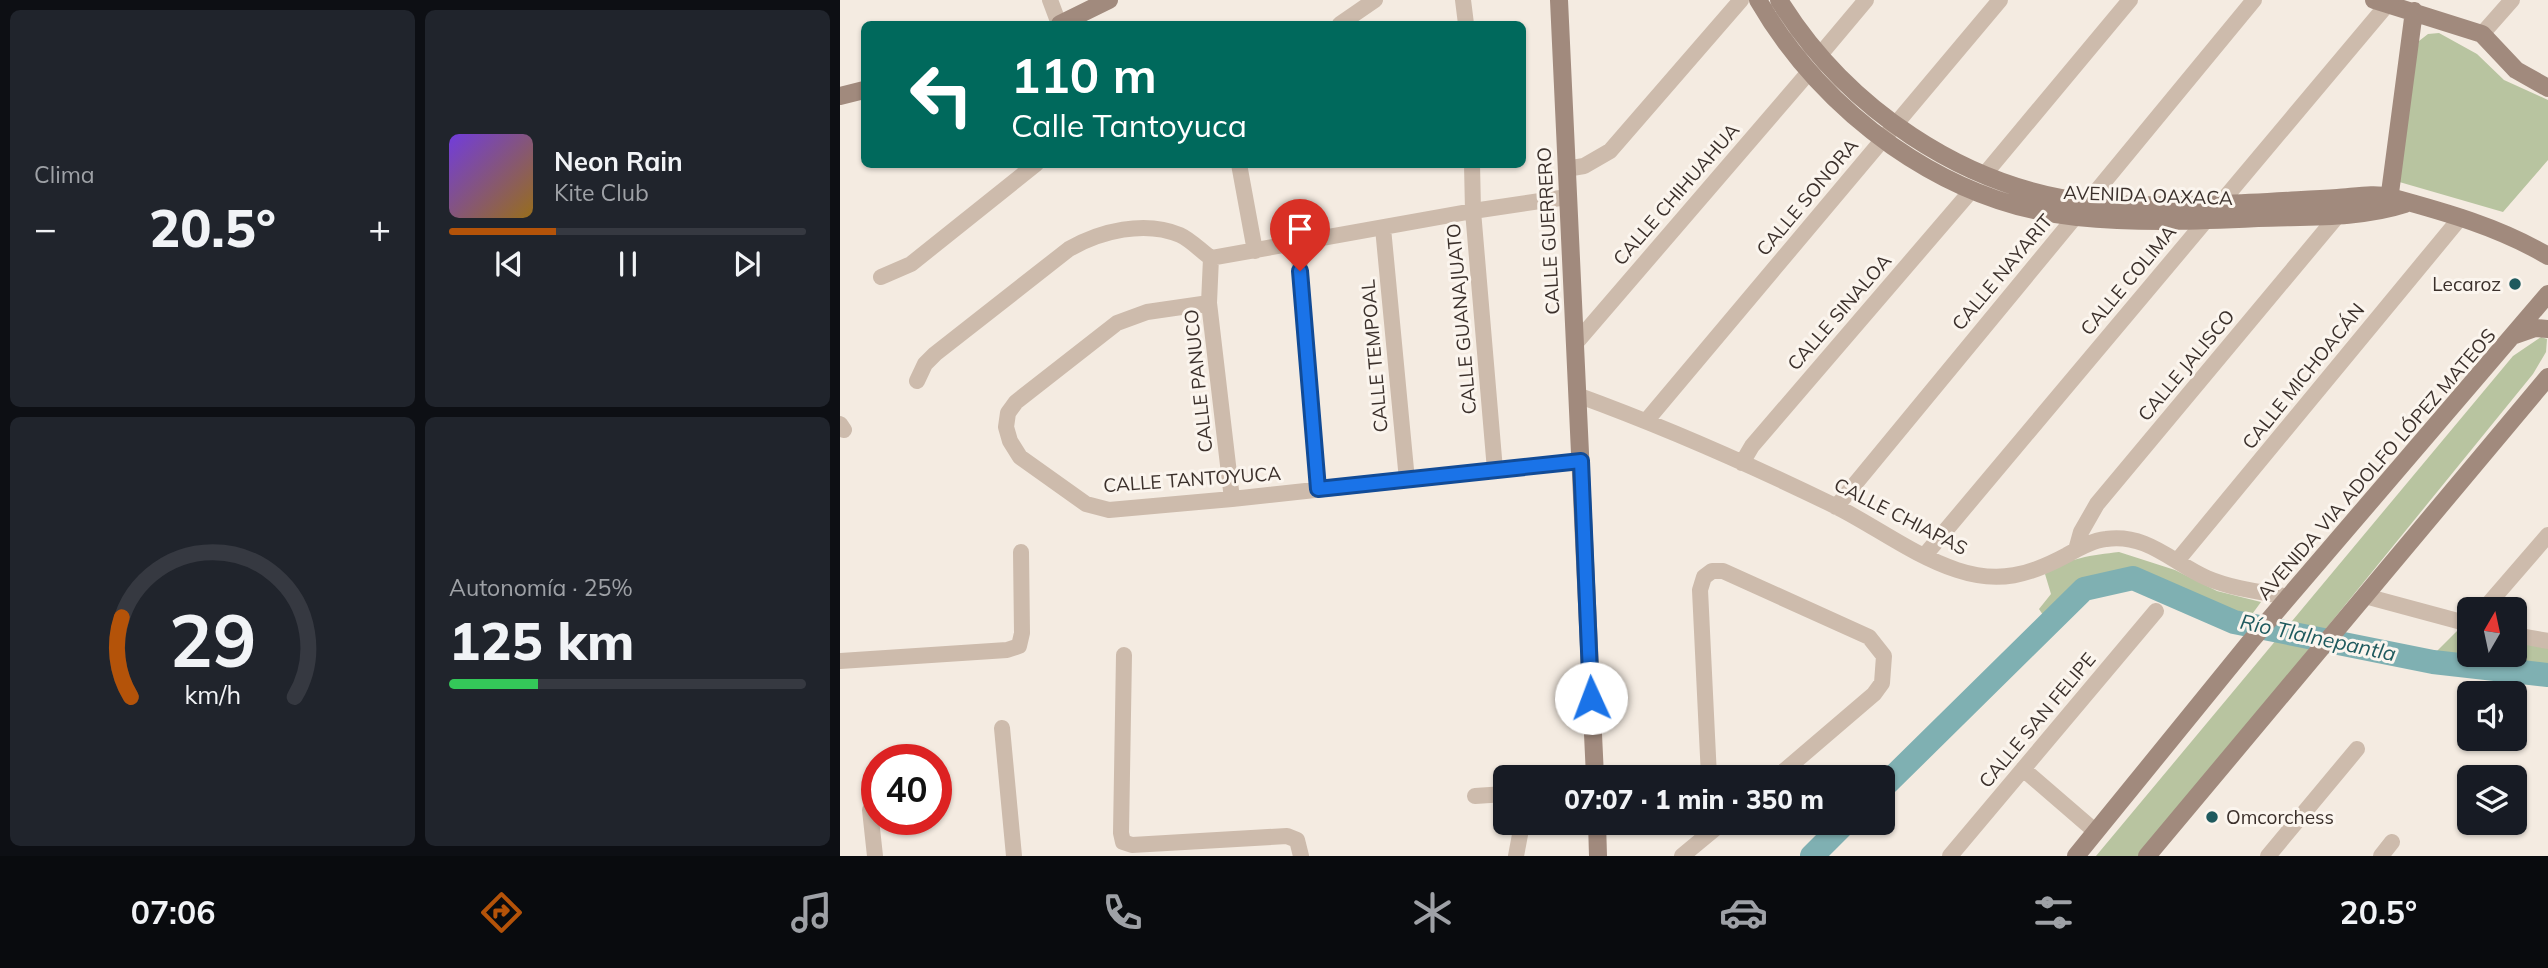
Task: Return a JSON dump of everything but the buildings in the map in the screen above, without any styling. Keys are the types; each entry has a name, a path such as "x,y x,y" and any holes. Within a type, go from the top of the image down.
{"street":[{"path":"1049,0 1059,21"},
{"path":"1066,21 1109,0"},
{"path":"1344,21 1375,0"},
{"path":"1463,0 1466,21"},
{"name":"CALLE GUERRERO","path":"1559,0 1594,765"},
{"path":"1566,169 1584,166 1610,151 1741,0"},
{"name":"AVENIDA OAXACA","path":"1758,0 1776,30 1808,72 1889,132 1984,175 2088,202 2394,203 2461,217 2494,228 2548,256"},
{"name":"AVENIDA OAXACA","path":"1780,0 1819,56 1889,132 1925,167 1971,191 2075,217 2205,221 2339,214 2394,203"},
{"path":"1819,56 1866,0"},
{"name":"CALLE SONORA","path":"1647,420 2000,0"},
{"path":"1984,175 2130,0"},
{"name":"CALLE NAYARIT","path":"1836,507 2254,0"},
{"path":"2482,34 2512,0"},
{"path":"2384,2 2410,5 2482,34 2516,70 2548,88"},
{"name":"CALLE COLIMA","path":"1925,555 2205,221 2384,2"},
{"path":"2394,203 2410,5"},
{"name":"CALLE CHIHUAHUA","path":"1575,344 1808,72"},
{"path":"840,96 861,91"},
{"path":"881,277 911,264 1031,168"},
{"path":"1240,168 1255,251"},
{"name":"CALLE GUANAJUATO","path":"1472,168 1472,211 1495,470"},
{"name":"CALLE SINALOA","path":"1742,463 1752,446 1971,191"},
{"path":"916,381 925,364 935,354 1069,249 1090,237 1118,231 1154,229 1181,235 1211,258 1472,211 1567,197"},
{"name":"CALLE JALISCO","path":"2076,550 2081,532 2097,505 2339,214"},
{"name":"CALLE MICHOACÁN","path":"2177,561 2461,217"},
{"name":"CALLE TEMPOAL","path":"1383,228 1406,480"},
{"path":"1298,244 1318,489"},
{"name":"CALLE PANUCO","path":"1211,258 1209,303 1232,499"},
{"name":"AVENIDA VIA ADOLFO LÓPEZ MATEOS","path":"2076,856 2250,642 2548,294"},
{"name":"CALLE TANTOYUCA","path":"1209,303 1147,312 1117,323 1016,402 1008,413 1006,427 1010,441 1020,457 1086,504 1110,510 1581,461"},
{"path":"2515,335 2535,328 2548,329"},
{"path":"2147,856 2548,377"},
{"name":"CALLE CHIAPAS","path":"1577,396 1647,420 1742,463 1836,507 1955,570 2011,578 2038,571 2076,550 2104,539 2127,537 2149,543 2177,561 2229,586 2289,597"},
{"path":"2494,597 2548,535"},
{"path":"840,661 1007,650 1019,646 1022,634 1021,552"},
{"path":"1708,765 1700,590 1703,577 1712,571 1723,571 1869,637 1884,656 1882,683 1874,695 1791,765"},
{"path":"2365,596 2457,621"},
{"name":"CALLE SAN FELIPE","path":"1950,856 2156,611"},
{"path":"2527,637 2548,641"},
{"path":"1124,655 1123,842 1132,845 1287,836 1297,839 1301,856"},
{"path":"1002,728 1014,856"},
{"path":"2268,856 2357,749"},
{"path":"2023,769 2096,832"},
{"path":"1475,796 1493,795"},
{"path":"873,835 875,856"},
{"path":"1516,856 1520,835"},
{"path":"1597,835 1598,856"},
{"path":"1682,856 1705,835"},
{"path":"2381,856 2392,842"}],"green space":[{"path":"2439,33 2477,54 2504,80 2548,100 2548,160 2503,212 2389,179 2419,41 2428,34"},
{"path":"2541,337 2547,339 2546,352 2533,374 2141,856 2096,856 2513,356"},
{"path":"2119,552 2175,570 2217,591 2261,602 2250,617 2240,616 2129,569 2088,579 2043,615 2039,609 2051,594 2045,574 2071,561"},
{"path":"2457,631 2457,657 2434,654"},
{"path":"2527,640 2548,643 2548,668 2527,665"}],"waterway":[{"name":"Río Tlalnepantla","path":"1895,775 2084,589 2133,578 2234,622 2433,662 2548,675"},
{"name":"Río Tlalnepantla","path":"1812,856 1833,835"}],"place":[{"name":"Lecaroz","path":"2515,284"},
{"name":"Omcorchess","path":"2212,817"}],"route":[{"path":"1300,271 1318,489 1581,461 1591,698"}]}
